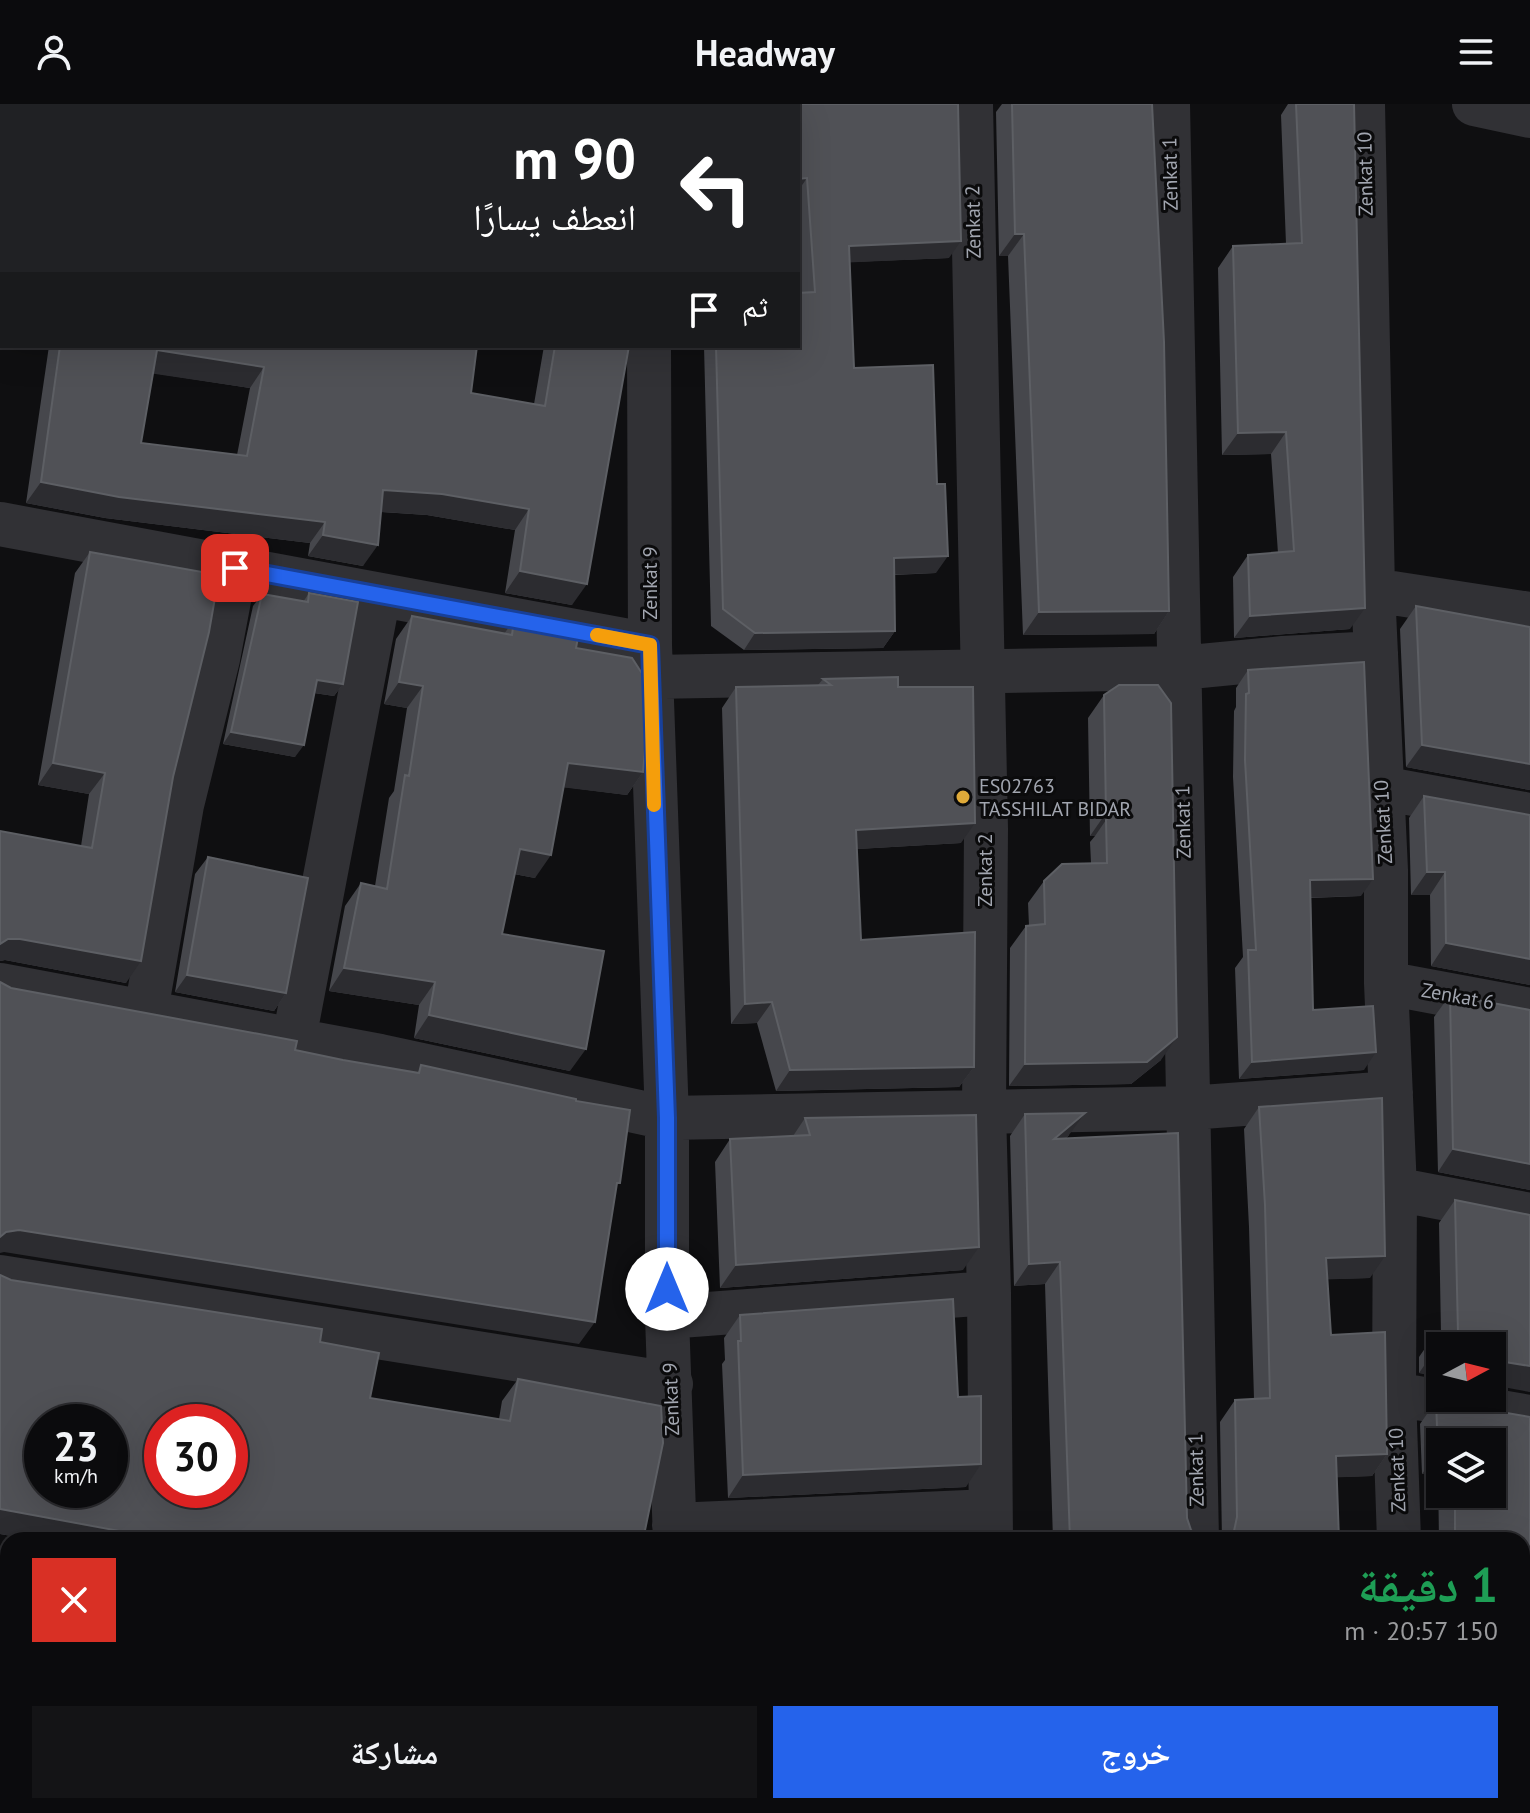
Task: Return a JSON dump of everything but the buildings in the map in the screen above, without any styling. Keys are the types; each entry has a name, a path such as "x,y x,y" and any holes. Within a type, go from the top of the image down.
{"street":[{"name":"Zenkat 2","path":"971,104 986,829 984,1111 990,1525"},
{"name":"Zenkat 1","path":"1168,104 1197,1532"},
{"name":"Zenkat 10","path":"1363,104 1373,590 1386,870 1386,983 1395,1189 1394,1394 1399,1532"},
{"path":"1474,104 1530,116"},
{"name":"Zenkat 9","path":"649,348 650,661 667,1118 667,1317 674,1532"},
{"path":"0,524 379,595 650,661 983,670 1180,668 1376,653"},
{"path":"146,1011 182,805 218,659 235,568"},
{"path":"1373,590 1530,614"},
{"path":"294,1039 379,595"},
{"path":"1381,788 1530,815"},
{"name":"Zenkat 6","path":"1386,983 1530,1010"},
{"path":"0,985 294,1039 667,1118 1189,1108 1391,1093"},
{"path":"1395,1189 1530,1215"},
{"path":"0,1277 671,1384"},
{"path":"667,1317 989,1293"},
{"path":"1394,1394 1530,1417"},
{"path":"714,1532 990,1525"}],"slow traffic":[{"path":"597,635 650,645 654,805"}],"place":[{"name":"ES02763 TASSHILAT BIDAR","path":"963,797"}],"route":[{"path":"235,568 650,645 667,1118 667,1289"}]}
